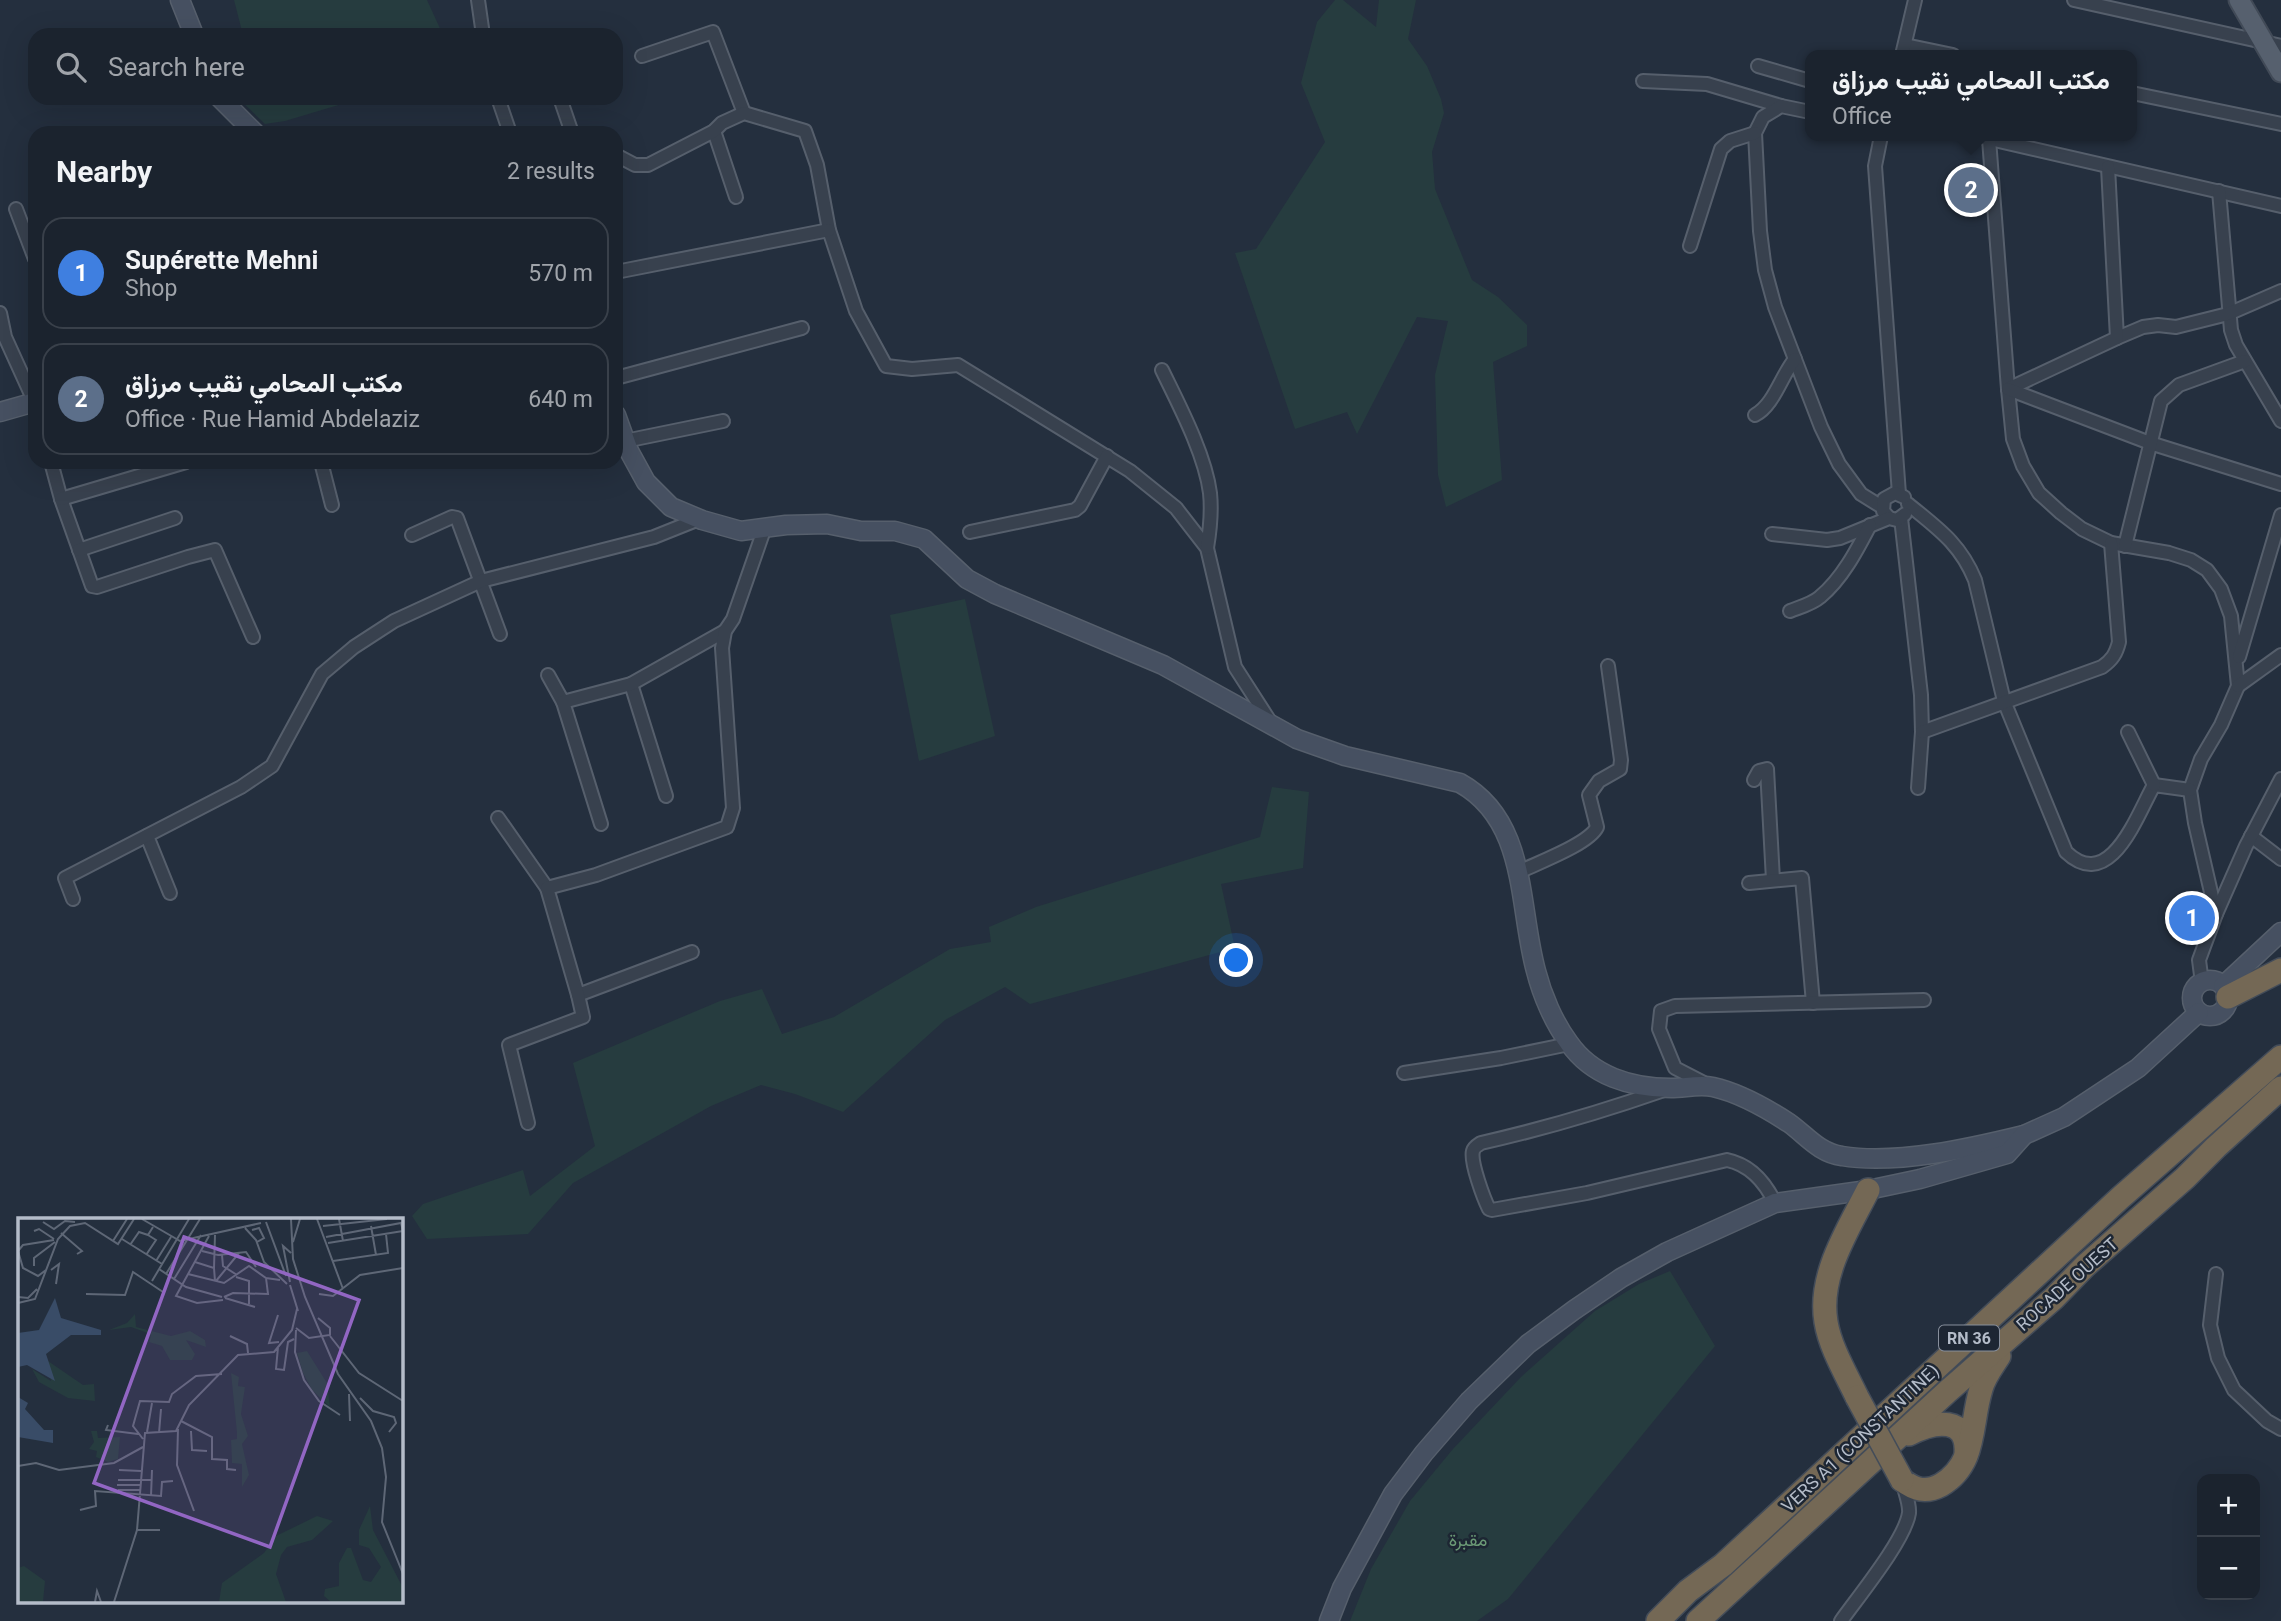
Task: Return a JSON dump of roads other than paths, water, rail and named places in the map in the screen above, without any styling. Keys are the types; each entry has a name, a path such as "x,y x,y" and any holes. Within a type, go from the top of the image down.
{"highway":[{"path":"2225,991 2281,970"},
{"name":"VERS A1 (CONSTANTINE)","path":"1658,1621 1688,1591 1723,1565 2120,1198 2281,1057"},
{"name":"ROCADE OUEST","path":"1698,1621 2281,1088"},
{"path":"1868,1189 1834,1259 1826,1291 1826,1322 1857,1397 1902,1480 1914,1489 1931,1490 1949,1480 1964,1462 1970,1450 1976,1403 1982,1385 2019,1328"},
{"path":"1894,1443 1926,1425 1941,1422 1953,1426 1966,1444 1964,1462"}],"main road":[{"path":"2239,0 2272,45 2281,72"}],"street":[{"path":"180,0 191,28"},
{"path":"471,0 482,28"},
{"path":"478,0 482,28"},
{"path":"1903,50 1915,0"},
{"path":"2074,0 2272,45"},
{"path":"642,56 713,32 744,113"},
{"path":"1758,66 1805,80"},
{"path":"1643,81 1707,84 1805,111"},
{"path":"2137,94 2281,124"},
{"path":"227,105 248,126"},
{"path":"500,105 508,126"},
{"path":"562,105 569,126"},
{"path":"1782,106 1763,117 1755,133 1760,232 1765,270 1775,307 1821,427 1839,464 1861,494 1890,514"},
{"path":"623,159 635,165 648,165 744,113 805,131 817,164 829,230 856,311 886,366 912,369 958,365 1130,471 1176,508 1207,548"},
{"path":"714,131 736,197"},
{"path":"1690,246 1721,149 1730,141 1755,133"},
{"path":"1772,534 1827,540 1870,525 1890,514 1907,512 1903,499 1875,166 1880,141"},
{"path":"1983,141 2013,439 2023,466 2039,494 2082,529 2111,543 2169,553 2191,560 2207,570 2221,589 2231,616 2238,685 2221,725 2201,759 2190,790 2194,823 2216,914"},
{"path":"2000,141 2281,206"},
{"path":"2108,167 2117,338"},
{"path":"2219,191 2228,314 2236,345 2281,421"},
{"path":"16,209 28,241"},
{"path":"623,271 829,230"},
{"path":"2008,389 2143,327 2176,327 2228,314 2281,291"},
{"path":"0,313 5,337 28,387"},
{"path":"623,376 802,328"},
{"path":"1755,415 1768,405 1781,378 1795,359"},
{"path":"2125,546 2161,401 2168,393 2193,379 2245,360"},
{"path":"1162,370 1188,424 1210,491 1211,518 1207,548 1235,667 1273,727"},
{"path":"2008,389 2150,443 2281,484"},
{"path":"0,412 28,404"},
{"path":"625,441 723,421"},
{"path":"623,435 646,482 671,507 699,519 741,531 827,524 861,531 895,531 924,539 967,579 995,594 1163,665 1297,739 1345,756 1460,783 1474,790 1494,813 1519,872 1536,972 1553,1016 1569,1044 1590,1066 1621,1082 1669,1088 1711,1086"},
{"path":"970,533 1075,510 1080,506 1107,456"},
{"path":"53,469 92,586 97,587 188,556 215,550 253,636"},
{"path":"61,499 162,469"},
{"path":"323,469 332,505"},
{"path":"1918,788 1922,732 1921,695 1887,496 1903,499 1949,538 1968,563 1975,580 2004,701 2060,844 2073,859 2089,865 2098,864 2111,857 2123,842 2154,785"},
{"path":"2237,664 2281,516"},
{"path":"412,535 452,517 457,518 500,634"},
{"path":"79,550 175,518"},
{"path":"73,899 65,878 241,787 272,766 322,674 394,621 481,581 654,537 699,519"},
{"path":"1790,611 1813,601 1826,591 1844,570 1870,525"},
{"path":"547,888 596,875 727,827 733,808 722,648 725,631 733,619 765,527"},
{"path":"1922,732 2102,667 2117,653 2119,642 2111,543"},
{"path":"563,702 631,684 725,631"},
{"path":"2238,685 2281,655"},
{"path":"1519,872 1595,832 1597,827 1589,795 1599,781 1620,769 1621,760 1608,666"},
{"path":"548,675 563,702 601,824"},
{"path":"631,684 666,796"},
{"path":"2128,732 2154,785"},
{"path":"1754,779 1759,771 1767,769 1773,880"},
{"path":"2202,982 2199,960 2216,914 2251,836 2281,779"},
{"path":"2154,785 2190,790"},
{"path":"498,818 547,888 583,1017 509,1045 528,1123"},
{"path":"147,836 170,892"},
{"path":"2251,836 2281,859"},
{"path":"1749,883 1802,878 1813,1003"},
{"path":"2225,991 2213,981 2202,982 2194,991 2195,1007 2199,1012 2210,1016 2221,1013 2225,1008 2225,991 2281,932"},
{"path":"578,995 692,952"},
{"path":"1924,1000 1675,1006 1661,1012 1659,1029 1675,1068 1765,1108 1791,1125 1814,1145 1839,1156 1875,1159 1947,1150 2024,1135 2064,1117 2138,1068 2199,1012"},
{"path":"1404,1073 1569,1044"},
{"path":"1669,1088 1626,1104 1534,1131 1481,1143 1475,1147 1475,1167 1489,1209 1563,1198 1727,1160 1734,1161 1759,1176 1775,1203"},
{"path":"1329,1621 1358,1558 1393,1494 1469,1401 1528,1344 1621,1278 1667,1252 1775,1203 1920,1179 2007,1154 2024,1135"},
{"path":"2216,1274 2210,1325 2218,1358 2234,1390 2267,1421 2281,1429"},
{"path":"1902,1480 1909,1512"},
{"path":"1841,1621 1893,1548 1914,1503 1931,1490"}],"place":[{"name":"مكتب المحامي نقيب مرزاق","path":"1971,190"},
{"name":"Supérette Mehni","path":"2192,918"}],"park label":[{"name":"مقبرة","path":"1468,1539"}]}
